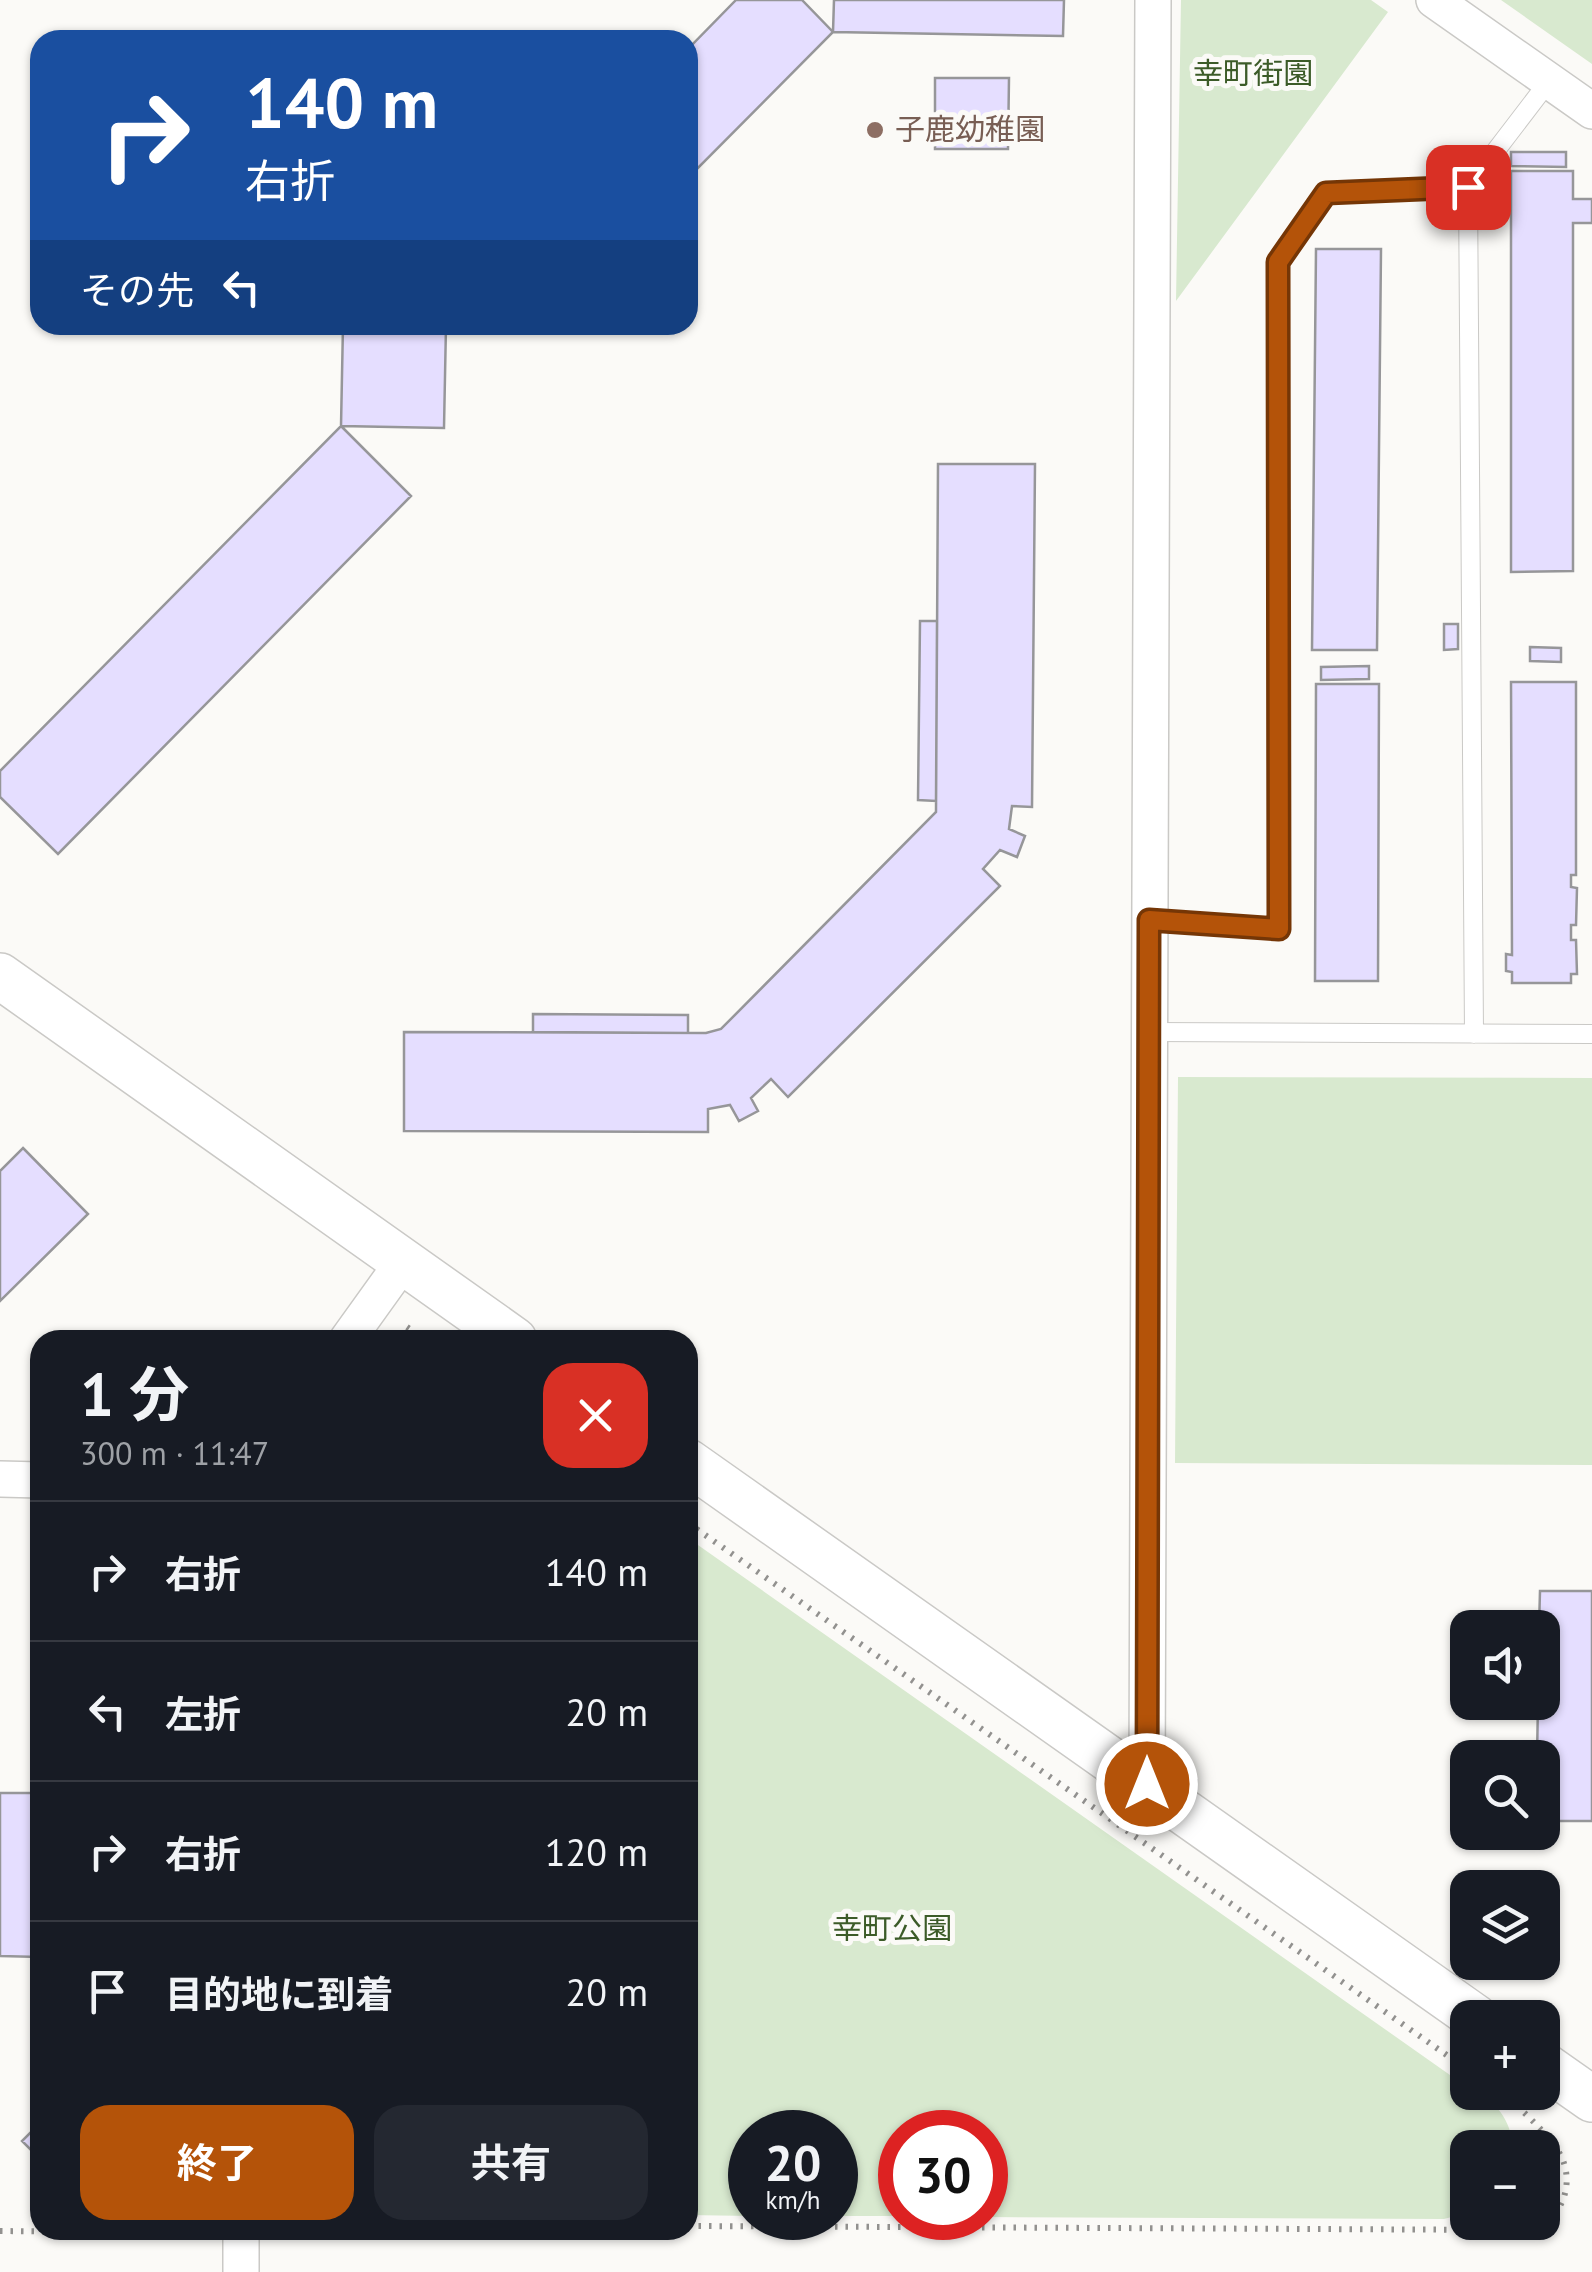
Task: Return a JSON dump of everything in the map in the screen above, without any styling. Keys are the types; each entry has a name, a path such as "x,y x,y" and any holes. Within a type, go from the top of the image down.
{"street":[{"path":"1147,1784 1153,0"},
{"path":"1434,0 1592,112"},
{"path":"0,976 500,1330"},
{"path":"354,1330 403,1262"},
{"path":"698,1469 1451,2000"},
{"path":"0,1479 30,1480"},
{"path":"1560,2077 1592,2100"},
{"path":"241,2240 241,2272"}],"lane":[{"path":"1474,1034 1468,187 1548,81"},
{"path":"1149,920 1279,929 1278,262 1326,193 1468,187"},
{"path":"1148,1032 1592,1034"}],"path":[{"path":"407,1327 411,1330"},
{"path":"698,1531 1450,2057"},
{"path":"698,2226 1521,2230 1541,2226 1561,2207 1568,2176 1557,2149 1520,2110"},
{"path":"0,2232 30,2232"}],"green space":[{"name":"幸町街園","path":"1181,0 1371,0 1388,12 1176,301"},
{"path":"1501,0 1592,0 1592,64"},
{"path":"1178,1077 1592,1078 1592,1465 1175,1463"},
{"name":"幸町公園","path":"698,1545 1450,2075 1450,2110 1499,2110 1509,2130 1450,2130 1450,2217 1444,2219 1008,2217 1008,2110 878,2110 878,2216 858,2216 858,2110 728,2110 728,2216 698,2215"}],"building":[{"path":"736,0 802,0 833,32 698,168 698,39"},
{"path":"834,0 1064,0 1063,36 833,32"},
{"path":"935,78 1009,78 1008,149 935,149"},
{"path":"1511,152 1566,152 1566,167 1511,166"},
{"path":"1511,171 1573,171 1573,199 1592,199 1592,223 1573,223 1573,571 1511,572"},
{"path":"1316,249 1381,249 1377,650 1312,650"},
{"path":"343,335 446,335 444,428 341,426"},
{"path":"341,426 411,496 58,854 0,797 0,771"},
{"path":"938,464 1035,464 1032,807 1012,806 1009,829 1025,836 1017,857 1000,850 983,869 1000,886 788,1097 771,1079 751,1098 758,1111 739,1121 730,1105 708,1109 708,1132 404,1131 404,1032 706,1033 721,1029 936,812"},
{"path":"920,621 937,621 936,801 918,800"},
{"path":"1444,624 1458,624 1458,649 1444,650"},
{"path":"1530,647 1561,648 1561,662 1530,661"},
{"path":"1369,666 1369,679 1321,680 1321,667"},
{"path":"1511,682 1576,682 1576,875 1571,875 1571,887 1577,888 1576,925 1571,925 1571,940 1576,940 1577,974 1571,974 1571,983 1512,983 1512,972 1506,971 1506,954 1512,955"},
{"path":"1316,684 1379,684 1378,981 1315,981"},
{"path":"533,1014 688,1015 688,1033 533,1032"},
{"path":"23,1148 88,1214 0,1301 0,1171"},
{"path":"1540,1591 1592,1591 1592,1821 1560,1821 1560,1740 1537,1740 1538,1720 1560,1720 1560,1610 1539,1610"},
{"path":"0,1793 30,1793 30,1957 0,1956"},
{"path":"30,2133 30,2149 22,2141"}],"place":[{"name":"子鹿幼稚園","path":"875,130"}],"route":[{"path":"1147,1784 1149,920 1279,929 1278,262 1326,193 1468,187"}]}
